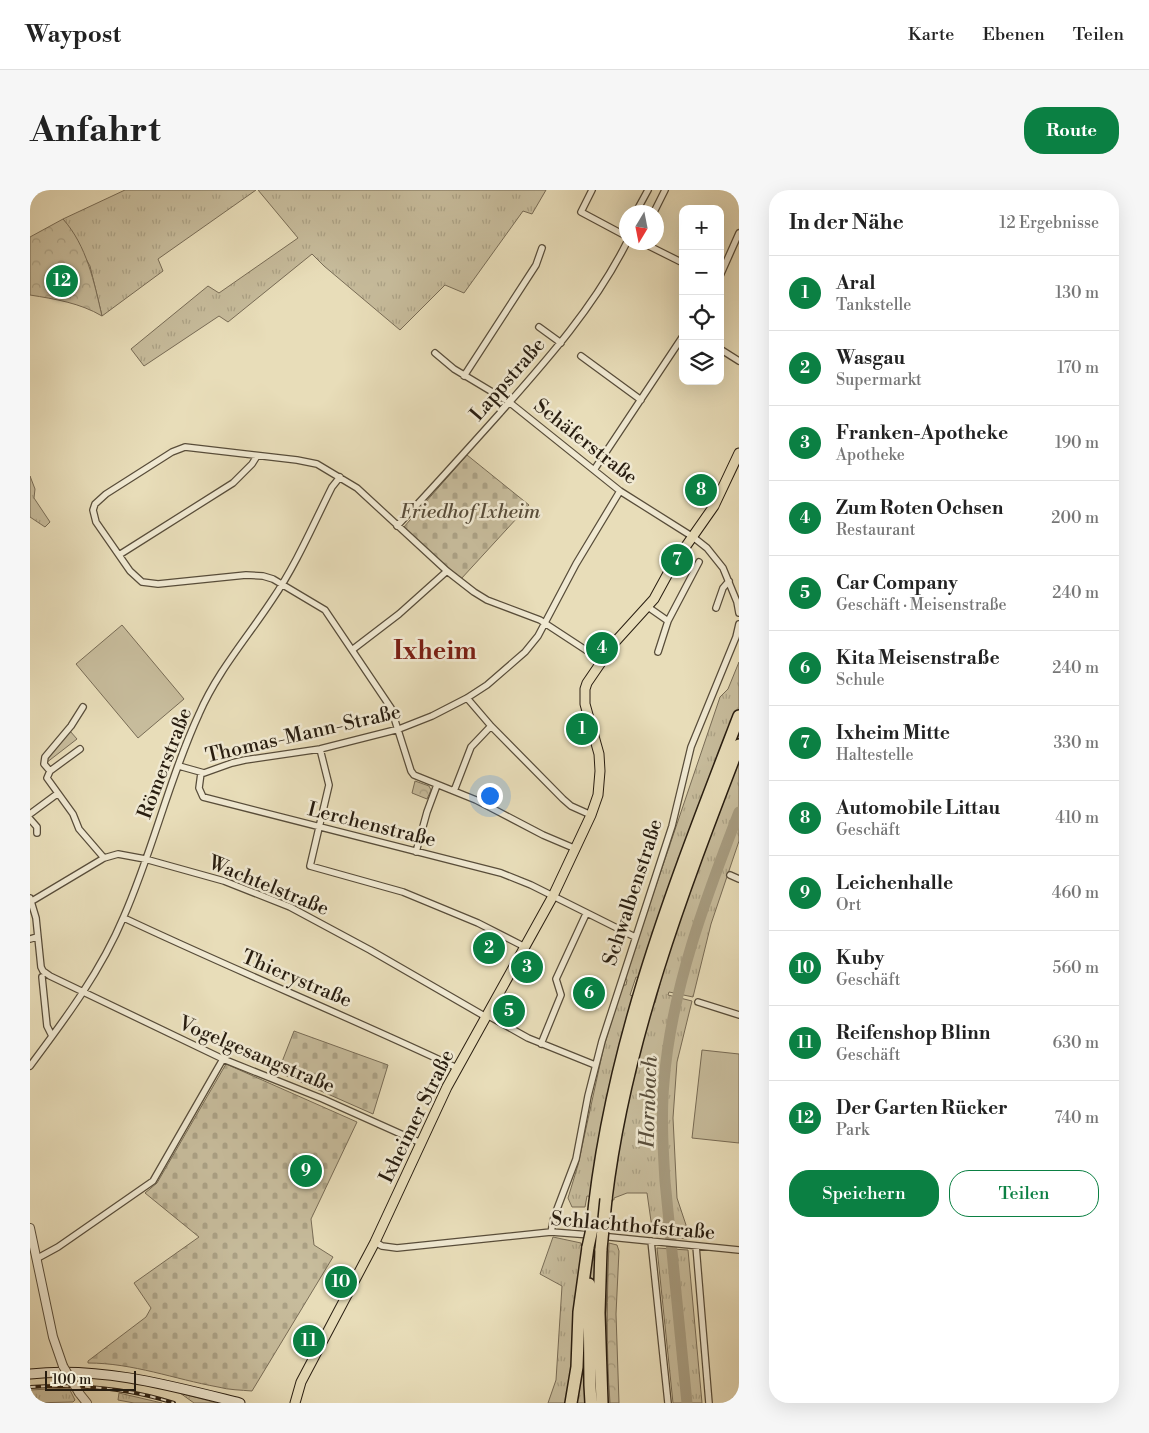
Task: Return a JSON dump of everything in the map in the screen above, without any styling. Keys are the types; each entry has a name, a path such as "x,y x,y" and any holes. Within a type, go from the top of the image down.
{"highway":[{"path":"571,1403 577,1367 580,1312 601,1198 642,999 680,870 739,716"},
{"path":"648,981 739,745"},
{"path":"601,1198 592,1229 599,1313 602,1403"},
{"path":"591,1403 588,1314 593,1248"}],"main road":[{"name":"Ixheimer Straße","path":"295,1403 298,1390 305,1375 375,1242 420,1143 486,1016 553,896 591,815 598,795 600,771 599,754 585,704 585,689 590,676 615,642 648,607 659,592 672,566 722,491 739,453"},
{"path":"30,1374 54,1372 108,1374 143,1380 240,1403"}],"street":[{"path":"592,190 581,210 582,212 619,230"},
{"path":"640,205 648,190"},
{"path":"658,205 666,190"},
{"path":"724,267 739,233"},
{"path":"464,376 536,265 542,248"},
{"name":"Lappstraße","path":"398,526 561,343 604,281 622,250"},
{"path":"657,250 679,260"},
{"path":"539,326 561,343"},
{"path":"594,470 680,340"},
{"path":"724,352 739,361"},
{"name":"Schäferstraße","path":"435,353 464,376 509,402 620,491 693,537"},
{"path":"581,356 641,400"},
{"path":"576,849 490,807 419,778 411,772 391,708 325,610 268,577 253,575 173,583 149,584 142,582 133,575 96,522 95,504 106,494 172,452 192,447 307,461 317,464 363,493 447,571 480,597 545,623 601,660"},
{"path":"119,555 233,483 252,464 257,456"},
{"name":"Römerstraße","path":"30,1066 83,993 104,958 124,918 192,729 206,699 223,670 282,585 332,487 340,477"},
{"name":"Thomas-Mann-Straße","path":"179,766 201,773 213,771 232,763 265,756 320,749 399,729 432,716 487,685 531,645 545,623 576,564 620,491"},
{"path":"693,537 714,555 723,568 737,602 739,613"},
{"path":"658,652 668,621 699,562"},
{"path":"352,650 399,614 447,571"},
{"path":"716,608 722,588 729,581"},
{"path":"648,607 668,621"},
{"name":"Schwalbenstraße","path":"551,1232 554,1217 576,1159 595,1065 672,826 691,747 736,637 739,624"},
{"path":"466,698 563,799 571,806 591,815"},
{"path":"50,771 44,764 44,757 71,726 84,707"},
{"path":"454,791 471,747 491,726"},
{"path":"80,749 50,771 47,778 73,814 79,829 104,858"},
{"path":"320,749 329,782 310,861 312,868 403,892 478,923 525,947"},
{"name":"Lerchenstraße","path":"201,773 199,788 203,797 501,873 524,882 635,937"},
{"path":"416,852 426,812 437,785"},
{"path":"30,814 57,794"},
{"path":"30,819 37,827 37,833"},
{"name":"Wachtelstraße","path":"31,899 104,858 118,854 146,859 224,881 290,907 516,1032 595,1065"},
{"path":"730,875 739,879"},
{"path":"30,939 38,937 31,899"},
{"path":"541,1044 561,995 556,979 586,914"},
{"name":"Thierystraße","path":"124,918 225,965 366,1025 458,1068"},
{"name":"Vogelgesangstraße","path":"38,937 40,962 43,971 83,993 223,1059 323,1099 420,1143"},
{"path":"42,977 47,1026 52,1036"},
{"path":"698,1002 739,1015"},
{"path":"36,1259 58,1247 153,1180 223,1059"},
{"path":"30,1228 53,1337 63,1366 87,1403"},
{"name":"Schlachthofstraße","path":"375,1242 382,1246 397,1248 551,1232 739,1250"},
{"path":"654,1242 668,1403"},
{"path":"696,1246 709,1403"}],"green space":[{"path":"125,190 256,190 158,259 163,271 102,316 90,266 63,219"},
{"path":"258,190 546,190 532,214 523,211 464,293 445,285 400,330 312,254 228,322 219,316 144,366 131,349 208,286 219,293 298,238"},
{"path":"63,219 78,241 89,265 102,316 76,305 30,295 30,237"},
{"name":"Friedhof Ixheim","path":"467,455 529,505 461,579 403,528"},
{"path":"30,476 35,489 34,498 50,522 45,527 30,517"},
{"path":"122,625 184,699 138,738 76,664"},
{"path":"739,662 739,841 711,924 693,997 669,992 668,995 692,1001 677,1062 673,1118 677,1198 686,1225 687,1239 657,1236 653,1235 647,1193 627,1193 614,1198 614,1200 587,1196 585,1207 572,1207 568,1198 578,1165 604,1046 623,985 626,985 627,980 625,977 720,697 728,689","holes":["636,977 660,984 655,1003 630,995"]},
{"path":"70,731 77,739 46,763 45,760"},
{"path":"415,781 429,786 431,790 427,799 412,793"},
{"path":"294,1031 388,1065 373,1114 278,1072"},
{"path":"702,1050 739,1054 739,1143 692,1138"},
{"path":"226,1064 357,1122 311,1219 314,1245 333,1257 252,1391 222,1388 121,1366 88,1363 88,1361 146,1317 151,1308 134,1283 199,1237 145,1193 157,1183"},
{"path":"553,1237 581,1243 581,1246 609,1250 606,1315 610,1403 548,1403 556,1380 562,1286 540,1274"},
{"path":"609,1243 617,1245 619,1251 616,1314 619,1403 610,1403 607,1323"},
{"path":"657,1248 688,1250 702,1403 673,1403"},
{"path":"69,1388 75,1400 73,1402 30,1403 30,1390"},
{"path":"119,1393 162,1403 134,1403 118,1400"},
{"path":"180,1393 217,1403 194,1403"}],"waterway":[{"name":"Hornbach","path":"687,1403 665,1181 662,1119 664,1082 668,1047 682,979 714,877 739,812"}],"railway":[{"path":"30,1387 67,1386 103,1388 139,1394 174,1403"}],"place":[{"name":"Der Garten Rücker","path":"62,281"},
{"name":"Automobile Littau","path":"701,490"},
{"name":"Ixheim Mitte","path":"677,560"},
{"name":"Zum Roten Ochsen","path":"602,648"},
{"name":"Aral","path":"582,729"},
{"name":"Wasgau","path":"489,948"},
{"name":"Franken-Apotheke","path":"527,967"},
{"name":"Kita Meisenstraße","path":"589,993"},
{"name":"Car Company","path":"509,1011"},
{"name":"Leichenhalle","path":"306,1171"},
{"name":"Kuby","path":"341,1282"},
{"name":"Reifenshop Blinn","path":"309,1341"}],"district":[{"name":"Ixheim","path":"435,650"}]}
